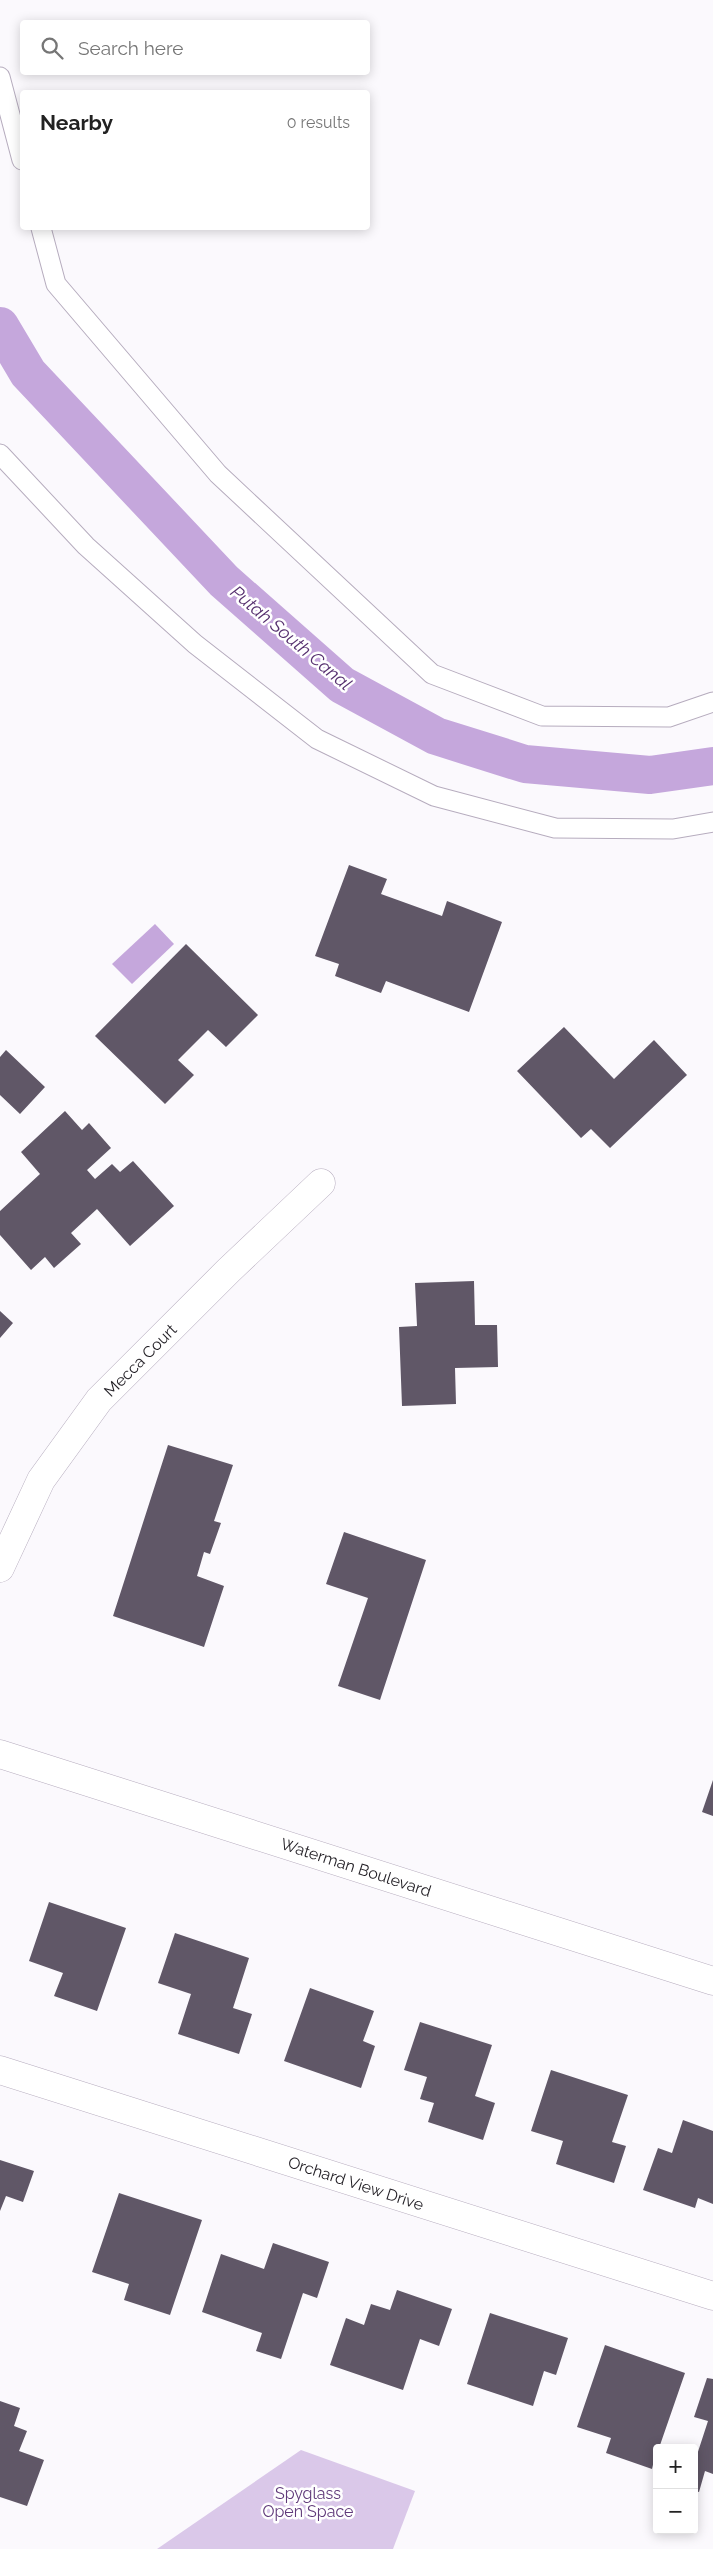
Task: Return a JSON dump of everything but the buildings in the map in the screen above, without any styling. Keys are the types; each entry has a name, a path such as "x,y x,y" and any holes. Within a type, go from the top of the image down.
{"street":[{"name":"Mecca Court","path":"0,1568 40,1480 99,1400 228,1271 321,1184"},
{"name":"Waterman Boulevard","path":"0,1754 713,1981"},
{"name":"Orchard View Drive","path":"0,2070 713,2296"}],"lane":[{"path":"0,77 20,152"},
{"path":"42,230 56,284 218,474 432,674 542,716 669,718 713,702"},
{"path":"0,454 86,546 195,644 317,739 434,796 555,828 673,830 713,822"}],"green space":[{"name":"Spyglass Open Space","path":"301,2450 415,2491 393,2549 157,2549"}],"shaded area":[{"path":"155,924 174,944 132,984 112,964"}],"waterway":[{"name":"Putah South Canal","path":"0,326 28,373 224,581 342,685 436,736 525,764 650,775 713,766"}]}
